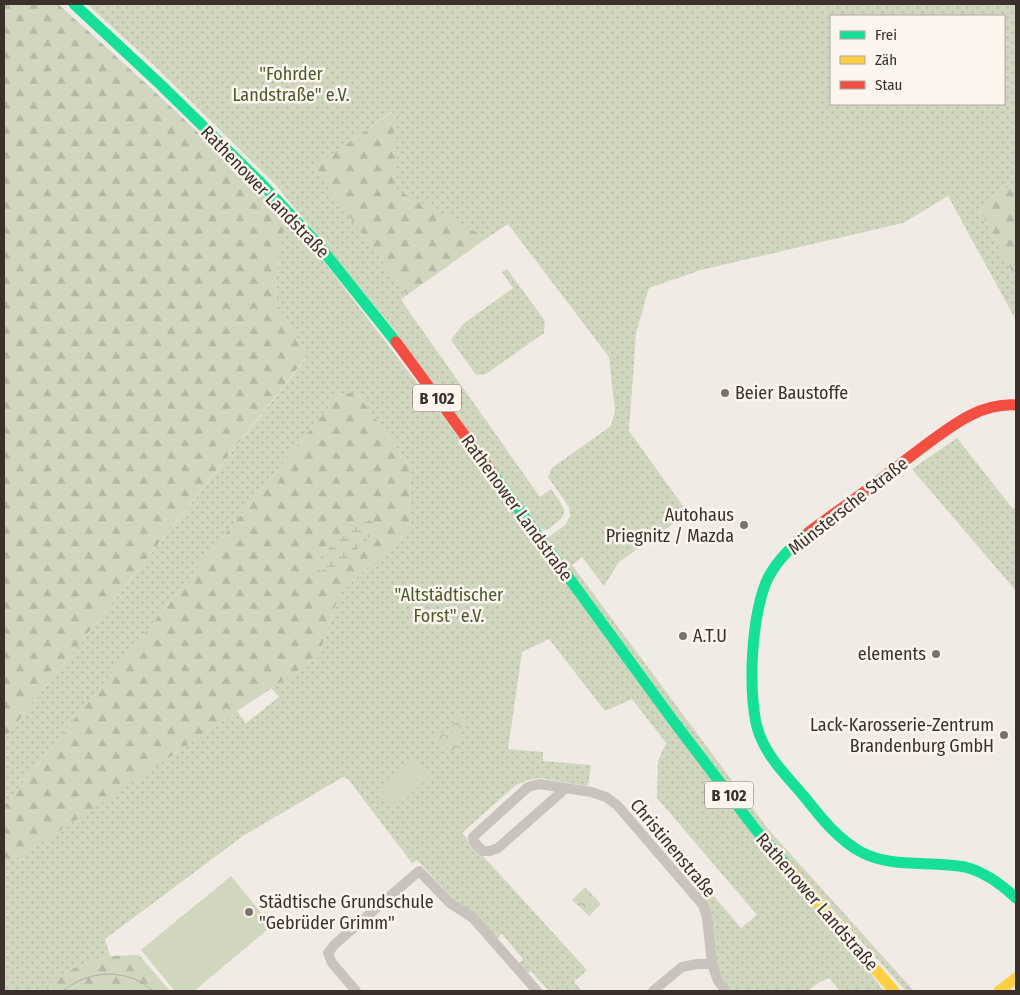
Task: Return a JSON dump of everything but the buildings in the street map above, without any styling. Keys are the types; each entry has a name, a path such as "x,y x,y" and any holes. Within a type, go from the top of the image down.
{"main road":[{"name":"Rathenower Landstraße","path":"74,4 161,85 260,182 316,242 401,349 672,719 756,830 894,991"},
{"name":"Münstersche Straße","path":"1016,405 993,406 965,417 811,531 785,553 769,577 759,607 755,629 753,661 753,703 760,734 765,746 776,763 820,817 844,841 863,853 890,862 945,864 971,869 992,878 1016,898"},
{"path":"999,991 1016,978"}],"street":[{"name":"Christinenstraße","path":"566,788 498,848 483,851 475,843 473,837 528,787 539,784 566,788 591,792 606,797 617,805 703,905 707,918 712,964 718,981 726,991"},
{"path":"356,991 332,963 328,954 334,944 419,872 450,903 473,918 537,991"},
{"path":"653,991 682,967 712,964"}],"green space":[{"path":"4,4 58,4 174,110 287,220 278,252 276,302 308,355 4,739"},
{"name":"\"Fohrder Landstraße\" e.V.","path":"87,4 1016,4 1016,181 980,210 1016,279 1016,320 948,196 903,223 701,270 649,288 636,333 629,431 688,513 619,562 604,586 582,557 572,565 768,829 914,991 906,991 805,879 748,812 546,539 566,524 570,516 569,507 548,477 552,468 611,426 615,411 609,357 508,224 487,238 396,190 392,112 314,167 407,295 401,300 540,497 551,489 560,503 564,512 563,516 547,530 539,529 396,332 276,185 156,67"},
{"path":"393,112 397,190 487,238 407,295 313,167"},
{"path":"1016,181 1016,279 980,210"},
{"name":"\"Altstädtischer Forst\" e.V.","path":"287,220 312,246 884,991 840,991 829,978 818,983 808,991 732,991 717,971 697,891 702,882 741,928 757,915 657,798 658,761 666,743 632,699 605,711 549,639 522,652 508,749 543,752 543,761 591,765 588,786 538,778 526,781 516,785 462,833 587,970 574,982 582,991 549,991 531,971 526,975 517,965 523,959 502,934 496,939 457,903 417,860 412,863 348,779 343,777 243,836 105,939 110,956 66,971 50,985 51,991 4,991 4,866 237,711 246,723 279,697 271,688 318,657 340,592 401,538 409,526 410,466 357,393 340,393 4,806 4,739 308,356 276,302 278,252"},
{"path":"507,269 545,321 544,333 486,374 476,375 451,340 463,324 513,288 502,272"},
{"path":"340,393 357,393 410,466 409,526 401,538 340,592 318,657 101,804 4,866 4,806"},
{"path":"957,438 1013,509 1016,507 1016,591 912,469"},
{"path":"372,518 376,531 341,564 316,573 322,554 354,528"},
{"path":"461,715 466,718 460,738 461,747 458,751 453,752 445,746 440,748 436,746 435,739 437,736 443,732 450,737 455,717"},
{"path":"415,758 431,775 395,809 379,792"},
{"path":"231,876 272,926 194,991 175,991 141,950"},
{"path":"585,887 601,904 589,916 572,900"},
{"path":"139,955 170,991 51,991 50,985 66,971 110,956"}],"tram line":[{"path":"63,991 89,977 108,974 137,980 153,991"}],"traffic: fast":[{"path":"74,4 161,85 260,182 316,242 396,342"},
{"path":"493,474 672,719 756,830 786,865"},
{"path":"809,532 787,552 773,569 763,591 758,610 752,656 753,701 760,736 769,754 825,822 845,841 861,852 886,861 965,867 992,879 1016,898"}],"traffic: slow":[{"path":"786,865 894,991"},
{"path":"999,991 1016,978"}],"traffic: jam":[{"path":"396,342 493,474"},
{"path":"809,532 958,422 991,407 1016,405"}],"place":[{"name":"Beier Baustoffe","path":"725,393"},
{"name":"Autohaus Priegnitz / Mazda","path":"744,525"},
{"name":"A.T.U","path":"683,636"},
{"name":"elements","path":"936,654"},
{"name":"Lack-Karosserie-Zentrum Brandenburg GmbH","path":"1004,735"},
{"name":"Städtische Grundschule \"Gebrüder Grimm\"","path":"249,912"}]}
